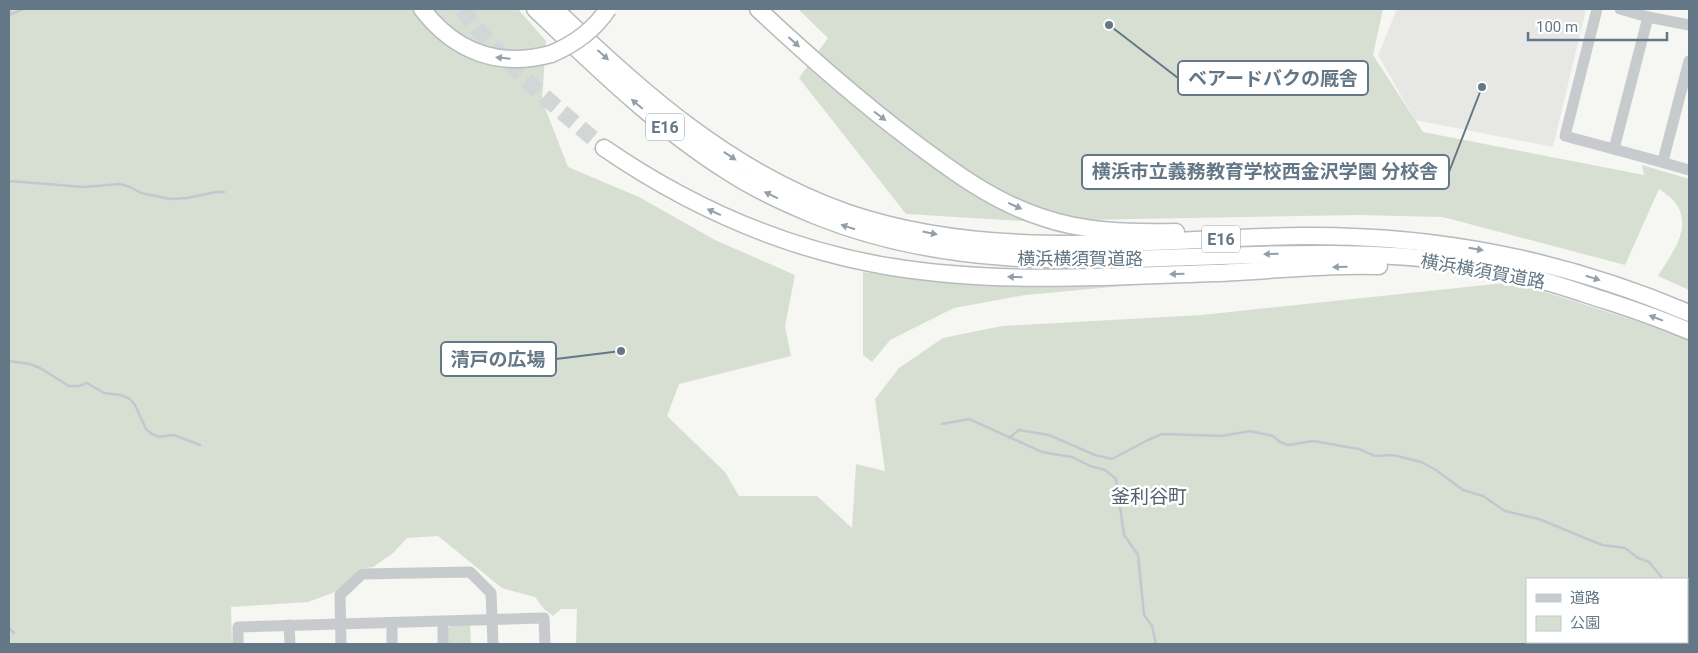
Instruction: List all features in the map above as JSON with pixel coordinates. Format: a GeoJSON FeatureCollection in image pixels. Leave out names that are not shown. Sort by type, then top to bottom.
{"type":"FeatureCollection","features":[{"type":"Feature","properties":{"kind":"highway"},"geometry":{"type":"LineString","coordinates":[[422,9],[441,30],[463,46],[485,56],[529,59],[552,54],[580,39],[597,24],[608,9]]}},
{"type":"Feature","properties":{"kind":"highway","name":"横浜横須賀道路"},"geometry":{"type":"LineString","coordinates":[[535,9],[618,88],[689,144],[731,174],[769,195],[816,208],[850,214],[921,247],[991,257],[1086,260],[1335,254],[1438,260],[1481,266],[1528,276],[1636,311],[1689,332]]}},
{"type":"Feature","properties":{"kind":"highway","name":"横浜横須賀道路"},"geometry":{"type":"LineString","coordinates":[[556,9],[629,78],[702,137],[736,160],[816,208]]}},
{"type":"Feature","properties":{"kind":"highway","name":"E16"},"geometry":{"type":"LineString","coordinates":[[758,9],[843,85],[887,121],[966,180],[987,193],[1042,218],[1079,226],[1121,231],[1358,230],[1451,244]]}},
{"type":"Feature","properties":{"kind":"highway","name":"E16"},"geometry":{"type":"LineString","coordinates":[[604,148],[640,172],[701,206],[739,223],[809,248],[876,264],[929,272],[990,276],[1086,277],[1366,266],[1528,276]]}},
{"type":"Feature","properties":{"kind":"highway","name":"横浜横須賀道路"},"geometry":{"type":"LineString","coordinates":[[882,230],[1038,244],[1144,243],[1305,236],[1376,237],[1451,244],[1558,267],[1628,289],[1689,313]]}},
{"type":"Feature","properties":{"kind":"street"},"geometry":{"type":"LineString","coordinates":[[1597,9],[1564,136],[1640,157],[1663,161],[1689,170]]}},
{"type":"Feature","properties":{"kind":"street"},"geometry":{"type":"LineString","coordinates":[[1620,9],[1689,25]]}},
{"type":"Feature","properties":{"kind":"street"},"geometry":{"type":"LineString","coordinates":[[1614,149],[1648,17]]}},
{"type":"Feature","properties":{"kind":"street"},"geometry":{"type":"LineString","coordinates":[[1663,161],[1689,61]]}},
{"type":"Feature","properties":{"kind":"street"},"geometry":{"type":"LineString","coordinates":[[341,644],[340,595],[362,574],[470,572],[491,593],[493,644]]}},
{"type":"Feature","properties":{"kind":"street"},"geometry":{"type":"LineString","coordinates":[[238,644],[238,627],[544,618],[545,644]]}},
{"type":"Feature","properties":{"kind":"street"},"geometry":{"type":"LineString","coordinates":[[443,622],[443,644]]}},
{"type":"Feature","properties":{"kind":"street"},"geometry":{"type":"LineString","coordinates":[[392,623],[392,644]]}},
{"type":"Feature","properties":{"kind":"street"},"geometry":{"type":"LineString","coordinates":[[289,625],[290,644]]}},
{"type":"Feature","properties":{"kind":"shaded area"},"geometry":{"type":"Polygon","coordinates":[[[1397,9],[1586,9],[1553,147],[1415,120],[1378,55],[1397,9]]]}},
{"type":"Feature","properties":{"kind":"green space"},"geometry":{"type":"Polygon","coordinates":[[[9,9],[518,9],[546,41],[542,100],[568,167],[639,197],[715,240],[795,275],[785,326],[791,356],[679,384],[667,416],[725,472],[739,496],[817,496],[852,528],[856,464],[885,471],[875,399],[899,368],[943,338],[1002,326],[1202,315],[1514,282],[1680,335],[1689,330],[1689,644],[576,644],[577,609],[561,609],[553,616],[544,609],[535,597],[502,588],[438,536],[407,538],[393,553],[373,567],[359,569],[338,591],[308,602],[231,607],[232,644],[9,644],[9,9]]]}},
{"type":"Feature","properties":{"kind":"green space"},"geometry":{"type":"Polygon","coordinates":[[[798,9],[1383,9],[1373,55],[1423,132],[1644,175],[1642,165],[1689,179],[1689,290],[1658,276],[1678,242],[1682,224],[1681,214],[1677,205],[1659,189],[1625,265],[1443,217],[1358,215],[1022,221],[906,214],[799,78],[828,38],[798,9]]]}},
{"type":"Feature","properties":{"kind":"green space"},"geometry":{"type":"Polygon","coordinates":[[[863,272],[957,284],[1155,283],[1025,295],[954,308],[890,340],[872,362],[863,355],[863,272]]]}},
{"type":"Feature","properties":{"kind":"green space"},"geometry":{"type":"Polygon","coordinates":[[[470,625],[471,644],[447,644],[446,630],[451,626],[470,625]]]}},
{"type":"Feature","properties":{"kind":"waterway"},"geometry":{"type":"LineString","coordinates":[[9,15],[23,9]]}},
{"type":"Feature","properties":{"kind":"waterway"},"geometry":{"type":"LineString","coordinates":[[9,181],[84,187],[120,184],[141,193],[170,199],[224,192]]}},
{"type":"Feature","properties":{"kind":"waterway"},"geometry":{"type":"LineString","coordinates":[[9,361],[30,364],[40,368],[69,386],[79,386],[87,383],[104,393],[121,395],[130,399],[135,405],[146,429],[152,434],[159,437],[174,435],[200,445]]}},
{"type":"Feature","properties":{"kind":"waterway"},"geometry":{"type":"LineString","coordinates":[[942,424],[969,419],[1042,452],[1072,457],[1090,466],[1105,470],[1116,479],[1124,535],[1138,555],[1144,615],[1152,626],[1156,644]]}},
{"type":"Feature","properties":{"kind":"waterway"},"geometry":{"type":"LineString","coordinates":[[1009,438],[1019,430],[1049,435],[1095,455],[1112,459],[1162,434],[1222,436],[1250,431],[1273,436],[1280,442],[1288,445],[1313,441],[1359,449],[1375,456],[1393,455],[1421,462],[1436,470],[1463,490],[1483,496],[1505,511],[1539,519],[1602,545],[1625,548],[1638,558],[1649,562],[1662,578]]}},
{"type":"Feature","properties":{"kind":"waterway"},"geometry":{"type":"LineString","coordinates":[[9,628],[14,633]]}},
{"type":"Feature","properties":{"kind":"tunnel"},"geometry":{"type":"LineString","coordinates":[[462,9],[511,65],[604,148]]}},
{"type":"Feature","properties":{"kind":"place","name":"ベアードバクの厩舎"},"geometry":{"type":"Point","coordinates":[1109,25]}},
{"type":"Feature","properties":{"kind":"place","name":"横浜市立義務教育学校西金沢学園 分校舎"},"geometry":{"type":"Point","coordinates":[1482,87]}},
{"type":"Feature","properties":{"kind":"place","name":"清戸の広場"},"geometry":{"type":"Point","coordinates":[621,351]}},
{"type":"Feature","properties":{"kind":"district","name":"釜利谷町"},"geometry":{"type":"Point","coordinates":[1149,496]}}]}
